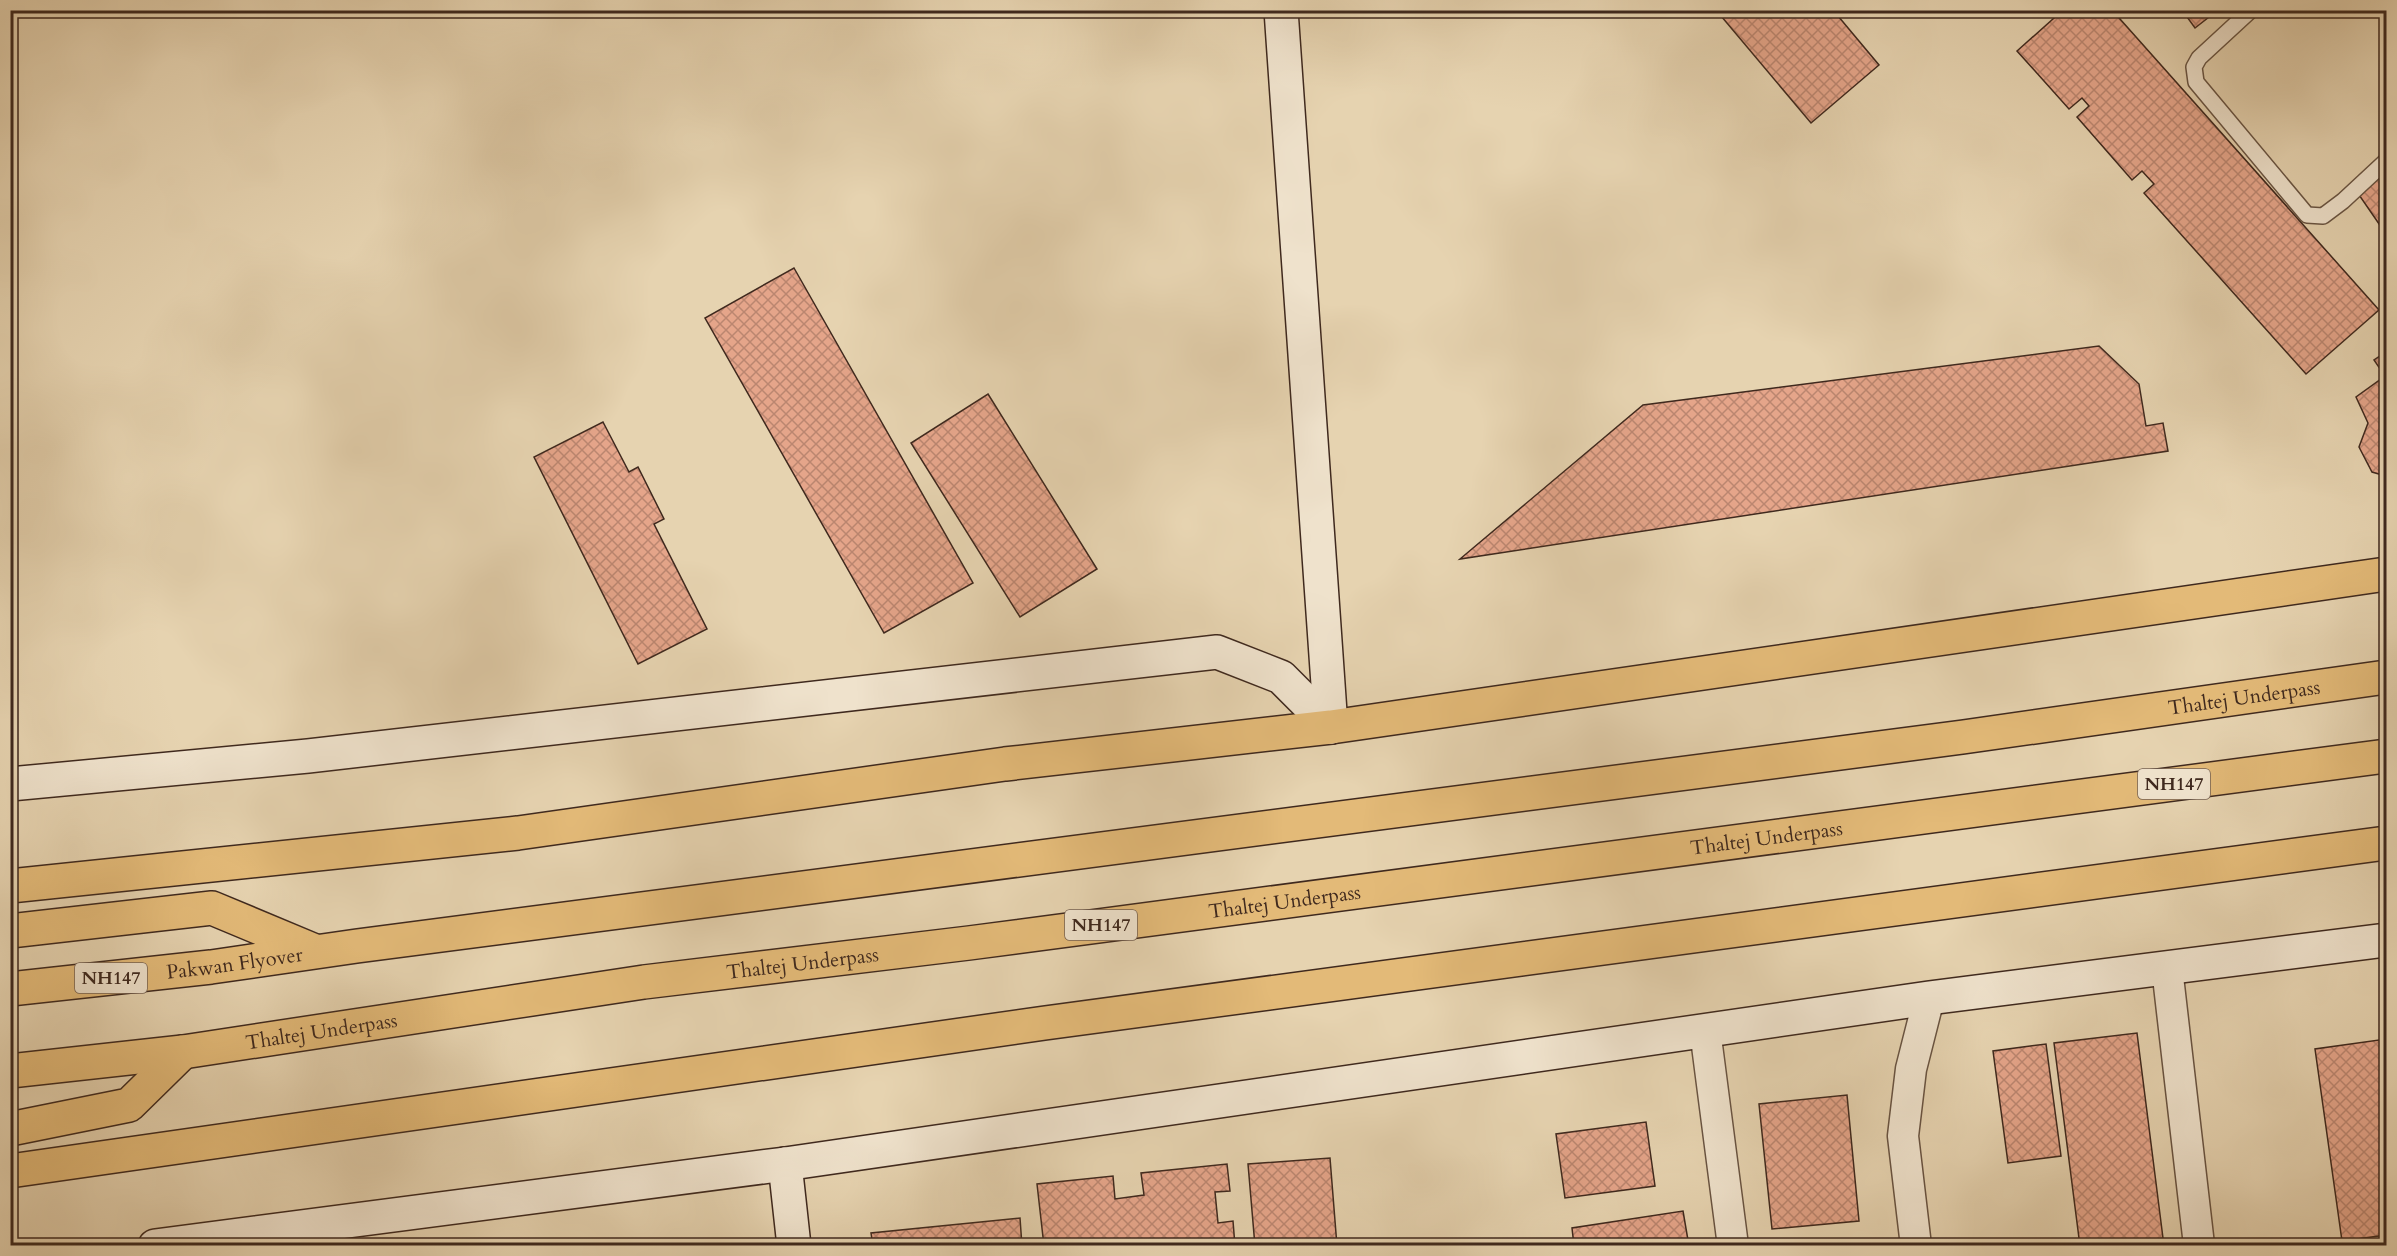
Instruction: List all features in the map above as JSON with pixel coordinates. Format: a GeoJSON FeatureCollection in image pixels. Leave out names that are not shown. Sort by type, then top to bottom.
{"type":"FeatureCollection","features":[{"type":"Feature","properties":{"kind":"main road"},"geometry":{"type":"LineString","coordinates":[[10,886],[518,833],[1005,764],[1331,728],[2386,574]]}},
{"type":"Feature","properties":{"kind":"main road","name":"Thaltej Underpass"},"geometry":{"type":"LineString","coordinates":[[315,951],[1963,737],[2386,677]]}},
{"type":"Feature","properties":{"kind":"main road","name":"Thaltej Underpass"},"geometry":{"type":"LineString","coordinates":[[183,1052],[644,982],[981,941],[2386,756]]}},
{"type":"Feature","properties":{"kind":"main road"},"geometry":{"type":"LineString","coordinates":[[10,1171],[1069,1020],[2386,843]]}},
{"type":"Feature","properties":{"kind":"main road"},"geometry":{"type":"LineString","coordinates":[[10,931],[212,908],[315,951]]}},
{"type":"Feature","properties":{"kind":"main road","name":"Pakwan Flyover"},"geometry":{"type":"LineString","coordinates":[[10,989],[211,967],[315,951]]}},
{"type":"Feature","properties":{"kind":"main road"},"geometry":{"type":"LineString","coordinates":[[10,1129],[129,1104],[183,1052]]}},
{"type":"Feature","properties":{"kind":"main road","name":"NH147"},"geometry":{"type":"LineString","coordinates":[[10,1071],[183,1052]]}},
{"type":"Feature","properties":{"kind":"street"},"geometry":{"type":"LineString","coordinates":[[1281,10],[1331,728]]}},
{"type":"Feature","properties":{"kind":"street"},"geometry":{"type":"LineString","coordinates":[[10,784],[308,756],[1217,652],[1281,677],[1331,728]]}},
{"type":"Feature","properties":{"kind":"street"},"geometry":{"type":"LineString","coordinates":[[155,1245],[785,1164],[1929,998],[2386,940]]}},
{"type":"Feature","properties":{"kind":"street"},"geometry":{"type":"LineString","coordinates":[[2167,968],[2199,1245]]}},
{"type":"Feature","properties":{"kind":"street"},"geometry":{"type":"LineString","coordinates":[[1916,1245],[1903,1136],[1911,1069],[1929,998]]}},
{"type":"Feature","properties":{"kind":"street"},"geometry":{"type":"LineString","coordinates":[[1705,1030],[1733,1245]]}},
{"type":"Feature","properties":{"kind":"street"},"geometry":{"type":"LineString","coordinates":[[785,1164],[794,1245]]}},
{"type":"Feature","properties":{"kind":"lane"},"geometry":{"type":"LineString","coordinates":[[2251,10],[2199,58],[2194,67],[2196,82],[2290,196],[2307,215],[2323,216],[2343,201],[2386,161]]}},
{"type":"Feature","properties":{"kind":"building"},"geometry":{"type":"Polygon","coordinates":[[[1716,10],[1833,10],[1879,65],[1811,123],[1716,10]]]}},
{"type":"Feature","properties":{"kind":"building"},"geometry":{"type":"Polygon","coordinates":[[[2063,10],[2112,10],[2379,310],[2306,374],[2144,193],[2154,184],[2142,171],[2132,180],[2077,117],[2089,106],[2082,98],[2069,109],[2017,51],[2063,10]]]}},
{"type":"Feature","properties":{"kind":"building"},"geometry":{"type":"Polygon","coordinates":[[[2182,10],[2218,10],[2195,28],[2182,10]]]}},
{"type":"Feature","properties":{"kind":"building"},"geometry":{"type":"Polygon","coordinates":[[[2386,172],[2386,234],[2357,192],[2386,172]]]}},
{"type":"Feature","properties":{"kind":"building"},"geometry":{"type":"Polygon","coordinates":[[[794,268],[973,583],[884,633],[705,318],[794,268]]]}},
{"type":"Feature","properties":{"kind":"building"},"geometry":{"type":"Polygon","coordinates":[[[2099,346],[2139,384],[2146,426],[2163,423],[2168,451],[1460,559],[1643,405],[2099,346]]]}},
{"type":"Feature","properties":{"kind":"building"},"geometry":{"type":"Polygon","coordinates":[[[2386,352],[2386,476],[2372,472],[2359,447],[2368,423],[2356,397],[2385,376],[2374,360],[2386,352]]]}},
{"type":"Feature","properties":{"kind":"building"},"geometry":{"type":"Polygon","coordinates":[[[988,394],[1097,569],[1020,617],[911,443],[988,394]]]}},
{"type":"Feature","properties":{"kind":"building"},"geometry":{"type":"Polygon","coordinates":[[[603,422],[629,472],[638,467],[664,519],[654,524],[707,629],[638,664],[534,457],[603,422]]]}},
{"type":"Feature","properties":{"kind":"building"},"geometry":{"type":"Polygon","coordinates":[[[2137,1033],[2164,1246],[2080,1246],[2054,1043],[2137,1033]]]}},
{"type":"Feature","properties":{"kind":"building"},"geometry":{"type":"Polygon","coordinates":[[[2386,1039],[2386,1235],[2342,1241],[2315,1049],[2386,1039]]]}},
{"type":"Feature","properties":{"kind":"building"},"geometry":{"type":"Polygon","coordinates":[[[2046,1044],[2061,1156],[2008,1163],[1993,1051],[2046,1044]]]}},
{"type":"Feature","properties":{"kind":"building"},"geometry":{"type":"Polygon","coordinates":[[[1847,1095],[1859,1221],[1772,1229],[1759,1104],[1847,1095]]]}},
{"type":"Feature","properties":{"kind":"building"},"geometry":{"type":"Polygon","coordinates":[[[1646,1122],[1655,1186],[1565,1198],[1556,1134],[1646,1122]]]}},
{"type":"Feature","properties":{"kind":"building"},"geometry":{"type":"Polygon","coordinates":[[[1330,1158],[1337,1246],[1255,1246],[1248,1164],[1330,1158]]]}},
{"type":"Feature","properties":{"kind":"building"},"geometry":{"type":"Polygon","coordinates":[[[1227,1164],[1230,1191],[1215,1192],[1218,1223],[1233,1221],[1235,1246],[1044,1246],[1037,1184],[1113,1176],[1115,1199],[1144,1195],[1141,1173],[1227,1164]]]}},
{"type":"Feature","properties":{"kind":"building"},"geometry":{"type":"Polygon","coordinates":[[[1683,1211],[1689,1246],[1574,1246],[1572,1228],[1683,1211]]]}},
{"type":"Feature","properties":{"kind":"building"},"geometry":{"type":"Polygon","coordinates":[[[1020,1218],[1022,1246],[873,1246],[871,1233],[1020,1218]]]}}]}
